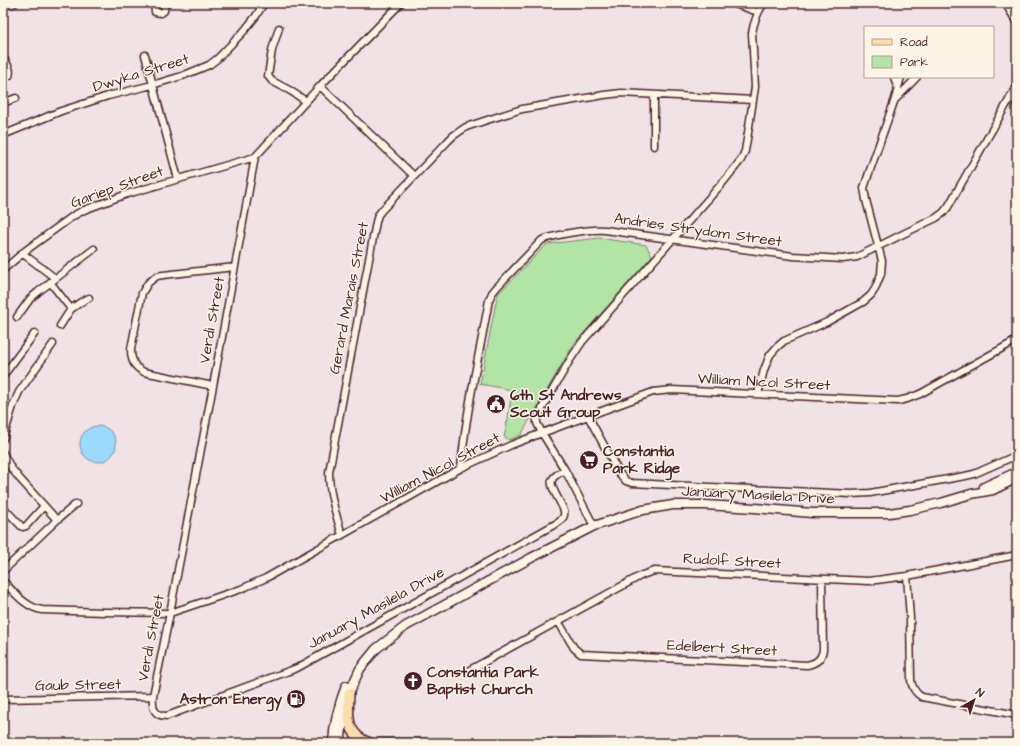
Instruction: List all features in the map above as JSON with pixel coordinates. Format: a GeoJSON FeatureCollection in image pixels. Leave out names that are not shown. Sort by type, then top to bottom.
{"type":"FeatureCollection","features":[{"type":"Feature","properties":{"kind":"main road","name":"January Masilela Drive"},"geometry":{"type":"LineString","coordinates":[[971,494],[1017,472]]}},
{"type":"Feature","properties":{"kind":"main road","name":"January Masilela Drive"},"geometry":{"type":"LineString","coordinates":[[333,743],[336,720],[342,697],[353,672],[361,660],[385,636],[403,628],[531,558],[594,526],[643,510],[673,506],[705,505],[812,513],[889,513],[933,505],[971,494],[993,490],[1017,478]]}},
{"type":"Feature","properties":{"kind":"main road","name":"January Masilela Drive"},"geometry":{"type":"LineString","coordinates":[[340,743],[344,709],[349,693],[360,669],[376,649],[403,628]]}},
{"type":"Feature","properties":{"kind":"main road"},"geometry":{"type":"LineString","coordinates":[[349,693],[349,724],[353,732],[359,738],[370,743]]}},
{"type":"Feature","properties":{"kind":"street"},"geometry":{"type":"LineString","coordinates":[[3,6],[14,3]]}},
{"type":"Feature","properties":{"kind":"street"},"geometry":{"type":"LineString","coordinates":[[154,3],[155,12],[161,13],[164,11],[165,3]]}},
{"type":"Feature","properties":{"kind":"street","name":"Dwyka Street"},"geometry":{"type":"LineString","coordinates":[[3,135],[61,111],[108,96],[189,74],[209,65],[244,31],[264,3]]}},
{"type":"Feature","properties":{"kind":"street"},"geometry":{"type":"LineString","coordinates":[[255,157],[320,86],[401,3]]}},
{"type":"Feature","properties":{"kind":"street"},"geometry":{"type":"LineString","coordinates":[[732,3],[758,12]]}},
{"type":"Feature","properties":{"kind":"street"},"geometry":{"type":"LineString","coordinates":[[594,526],[565,470],[542,433],[537,423],[537,418],[582,342],[726,180],[741,160],[745,151],[755,87],[752,32],[758,12],[764,3]]}},
{"type":"Feature","properties":{"kind":"street"},"geometry":{"type":"LineString","coordinates":[[1005,3],[1017,22]]}},
{"type":"Feature","properties":{"kind":"street"},"geometry":{"type":"LineString","coordinates":[[279,28],[272,50],[268,76],[272,81],[306,101]]}},
{"type":"Feature","properties":{"kind":"street"},"geometry":{"type":"LineString","coordinates":[[145,55],[178,179]]}},
{"type":"Feature","properties":{"kind":"street"},"geometry":{"type":"LineString","coordinates":[[3,57],[9,68],[10,74],[10,76],[3,79]]}},
{"type":"Feature","properties":{"kind":"street"},"geometry":{"type":"LineString","coordinates":[[894,78],[898,89]]}},
{"type":"Feature","properties":{"kind":"street"},"geometry":{"type":"LineString","coordinates":[[758,394],[764,370],[770,355],[777,347],[784,341],[827,322],[858,306],[871,295],[877,285],[882,271],[882,261],[864,188],[895,100],[901,78]]}},
{"type":"Feature","properties":{"kind":"street"},"geometry":{"type":"LineString","coordinates":[[895,100],[916,78]]}},
{"type":"Feature","properties":{"kind":"street"},"geometry":{"type":"LineString","coordinates":[[320,86],[414,176]]}},
{"type":"Feature","properties":{"kind":"street","name":"Andries Strydom Street"},"geometry":{"type":"LineString","coordinates":[[461,468],[470,400],[492,293],[542,240],[578,232],[600,230],[779,254],[843,259],[857,256],[943,214],[1017,86]]}},
{"type":"Feature","properties":{"kind":"street","name":"Gerard Marais Street"},"geometry":{"type":"LineString","coordinates":[[342,535],[331,496],[329,472],[376,222],[378,215],[382,210],[414,176],[453,136],[466,127],[522,109],[604,94],[621,93],[753,100]]}},
{"type":"Feature","properties":{"kind":"street"},"geometry":{"type":"LineString","coordinates":[[654,95],[654,146]]}},
{"type":"Feature","properties":{"kind":"street"},"geometry":{"type":"LineString","coordinates":[[1011,96],[1017,105]]}},
{"type":"Feature","properties":{"kind":"street"},"geometry":{"type":"LineString","coordinates":[[3,103],[16,98]]}},
{"type":"Feature","properties":{"kind":"street","name":"Gariep Street"},"geometry":{"type":"LineString","coordinates":[[3,270],[22,253],[73,216],[84,210],[127,194],[255,157]]}},
{"type":"Feature","properties":{"kind":"street","name":"Verdi Street"},"geometry":{"type":"LineString","coordinates":[[153,696],[213,386],[255,157]]}},
{"type":"Feature","properties":{"kind":"street"},"geometry":{"type":"LineString","coordinates":[[18,317],[30,299],[94,249]]}},
{"type":"Feature","properties":{"kind":"street"},"geometry":{"type":"LineString","coordinates":[[22,253],[53,280],[72,309]]}},
{"type":"Feature","properties":{"kind":"street"},"geometry":{"type":"LineString","coordinates":[[213,386],[144,372],[136,366],[132,360],[131,349],[142,293],[152,279],[163,275],[234,267]]}},
{"type":"Feature","properties":{"kind":"street"},"geometry":{"type":"LineString","coordinates":[[60,326],[72,309],[89,298]]}},
{"type":"Feature","properties":{"kind":"street"},"geometry":{"type":"LineString","coordinates":[[3,376],[36,333]]}},
{"type":"Feature","properties":{"kind":"street","name":"William Nicol Street"},"geometry":{"type":"LineString","coordinates":[[3,581],[24,602],[42,610],[170,613],[252,585],[461,468],[511,445],[653,392],[662,390],[898,401],[920,394],[1017,340]]}},
{"type":"Feature","properties":{"kind":"street"},"geometry":{"type":"LineString","coordinates":[[3,439],[19,392],[53,344]]}},
{"type":"Feature","properties":{"kind":"street"},"geometry":{"type":"LineString","coordinates":[[588,416],[619,473],[626,481],[632,483],[851,494],[870,493],[974,474],[1017,455]]}},
{"type":"Feature","properties":{"kind":"street"},"geometry":{"type":"LineString","coordinates":[[3,453],[11,468],[57,520]]}},
{"type":"Feature","properties":{"kind":"street","name":"January Masilela Drive"},"geometry":{"type":"LineString","coordinates":[[153,696],[153,704],[156,713],[162,716],[168,716],[292,670],[329,651],[560,522],[563,518],[564,511],[551,485],[552,480],[565,470]]}},
{"type":"Feature","properties":{"kind":"street"},"geometry":{"type":"LineString","coordinates":[[3,571],[76,504]]}},
{"type":"Feature","properties":{"kind":"street"},"geometry":{"type":"LineString","coordinates":[[3,507],[23,527],[26,526],[44,506]]}},
{"type":"Feature","properties":{"kind":"street","name":"Rudolf Street"},"geometry":{"type":"LineString","coordinates":[[468,672],[642,575],[654,571],[869,580],[908,576],[1017,555]]}},
{"type":"Feature","properties":{"kind":"street"},"geometry":{"type":"LineString","coordinates":[[908,576],[911,685],[915,692],[922,697],[1017,715]]}},
{"type":"Feature","properties":{"kind":"street","name":"Edelbert Street"},"geometry":{"type":"LineString","coordinates":[[558,621],[574,648],[581,654],[806,665],[813,664],[822,656],[823,650],[822,579]]}},
{"type":"Feature","properties":{"kind":"street","name":"Gaub Street"},"geometry":{"type":"LineString","coordinates":[[3,699],[153,696]]}},
{"type":"Feature","properties":{"kind":"green space"},"geometry":{"type":"Polygon","coordinates":[[[599,238],[646,245],[652,256],[573,345],[521,435],[509,440],[504,437],[512,390],[480,384],[498,294],[547,244],[599,238]]]}},
{"type":"Feature","properties":{"kind":"water"},"geometry":{"type":"Polygon","coordinates":[[[102,426],[111,431],[115,437],[115,451],[111,457],[102,462],[94,462],[85,457],[81,451],[80,440],[85,431],[91,427],[102,426]]]}},
{"type":"Feature","properties":{"kind":"waterway"},"geometry":{"type":"LineString","coordinates":[[379,738],[574,739],[679,743]]}},
{"type":"Feature","properties":{"kind":"place","name":"6th St Andrews Scout Group"},"geometry":{"type":"Point","coordinates":[496,404]}},
{"type":"Feature","properties":{"kind":"place","name":"Constantia Park Ridge"},"geometry":{"type":"Point","coordinates":[589,460]}},
{"type":"Feature","properties":{"kind":"place","name":"Constantia Park Baptist Church"},"geometry":{"type":"Point","coordinates":[413,681]}},
{"type":"Feature","properties":{"kind":"place","name":"Astron Energy"},"geometry":{"type":"Point","coordinates":[296,699]}}]}
